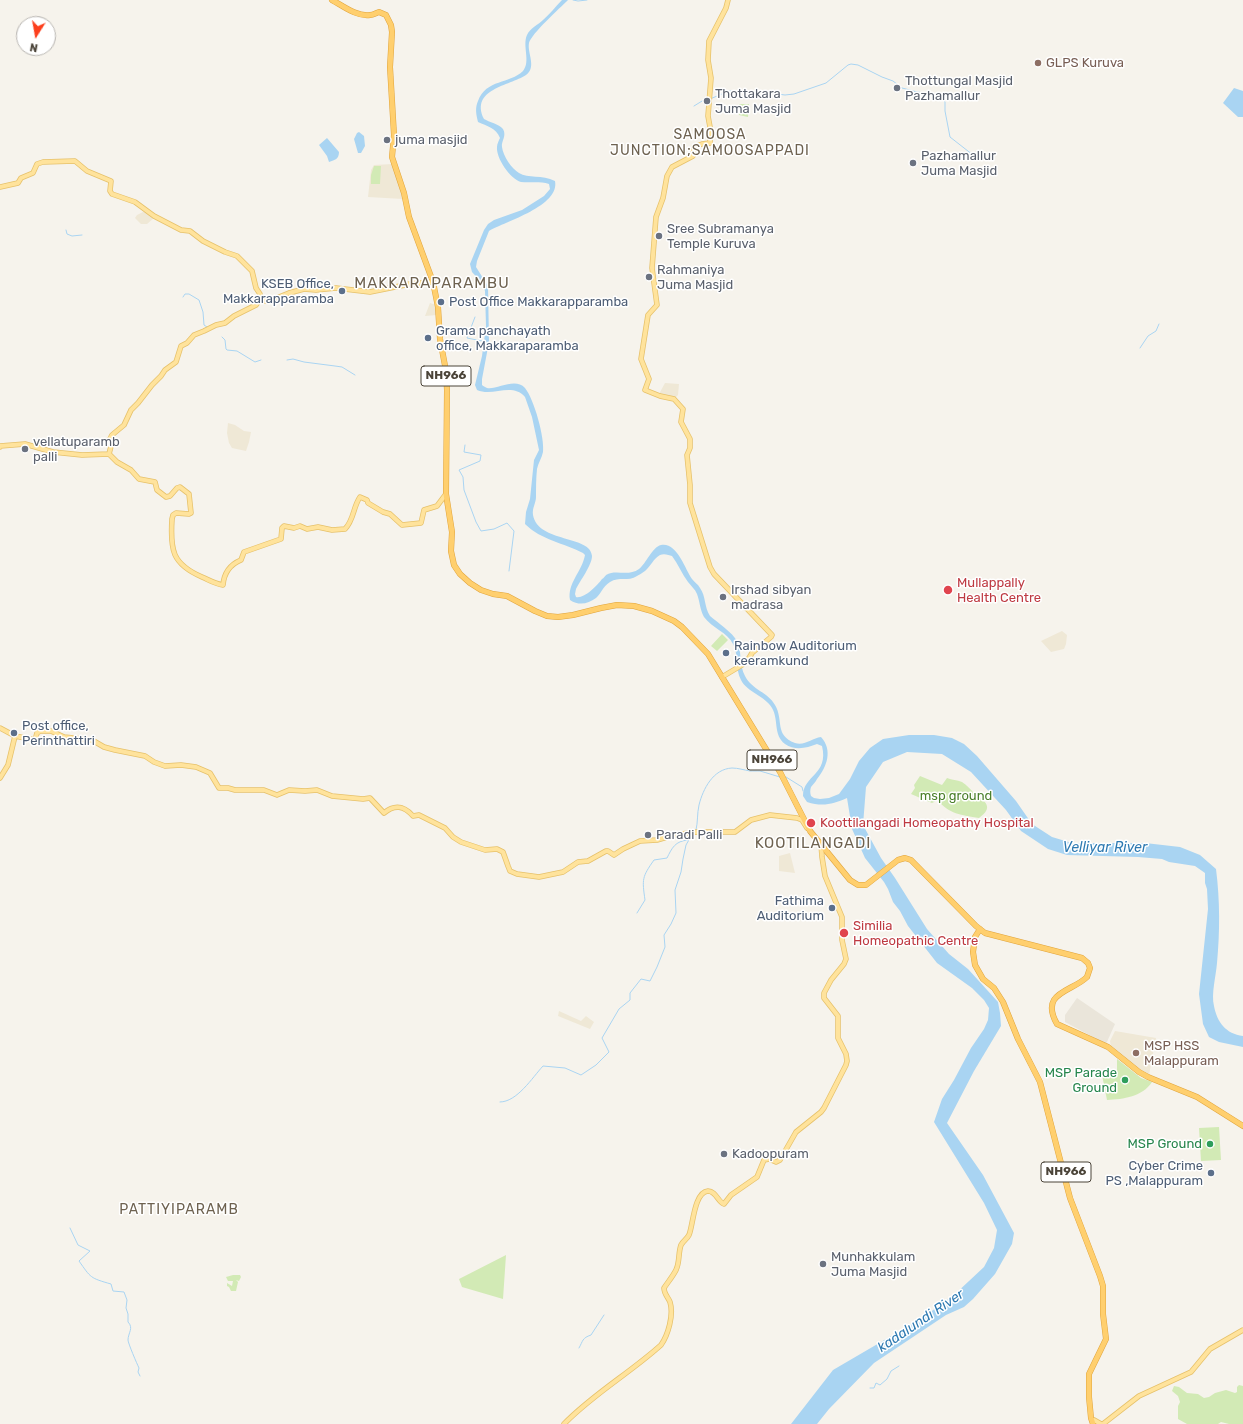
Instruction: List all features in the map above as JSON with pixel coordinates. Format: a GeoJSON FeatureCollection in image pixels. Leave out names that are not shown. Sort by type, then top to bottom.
{"type":"FeatureCollection","features":[{"type":"Feature","properties":{"kind":"highway","name":"NH966"},"geometry":{"type":"LineString","coordinates":[[332,0],[341,6],[360,14],[372,15],[379,12],[384,14],[391,25],[390,67],[394,135],[392,157],[410,217],[433,282],[438,307],[440,339],[446,371],[447,390],[446,494],[452,532],[452,558],[456,569],[470,583],[487,592],[507,596],[536,611],[552,617],[573,615],[617,605],[634,606],[658,613],[678,624],[695,639],[708,654],[780,772],[809,828],[845,875],[858,885],[866,885],[901,858],[906,858],[911,860],[979,928],[973,952],[973,958],[978,973],[983,980],[997,992],[1018,1039],[1040,1082],[1070,1198],[1103,1286],[1103,1314],[1106,1339],[1089,1374],[1089,1397],[1093,1423]]}},
{"type":"Feature","properties":{"kind":"highway"},"geometry":{"type":"LineString","coordinates":[[979,928],[988,934]]}},
{"type":"Feature","properties":{"kind":"highway"},"geometry":{"type":"LineString","coordinates":[[976,937],[983,934],[988,934],[1085,960],[1090,968],[1087,977],[1061,992],[1055,999],[1052,1010],[1053,1018],[1057,1024],[1108,1047],[1139,1072],[1198,1097],[1243,1126]]}},
{"type":"Feature","properties":{"kind":"main road"},"geometry":{"type":"LineString","coordinates":[[722,678],[742,665],[752,653],[772,635],[714,574],[710,567],[690,503],[687,456],[690,448],[690,439],[681,422],[683,409],[674,399],[660,396],[645,390],[649,379],[641,359],[648,315],[658,305],[652,268],[656,217],[663,198],[667,176],[672,168],[692,156],[694,147],[710,143],[708,116],[711,78],[708,60],[709,41],[726,8],[728,0]]}},
{"type":"Feature","properties":{"kind":"main road"},"geometry":{"type":"LineString","coordinates":[[0,187],[18,183],[21,178],[33,173],[35,167],[39,163],[47,161],[75,161],[87,171],[111,181],[110,191],[112,194],[135,202],[154,216],[181,230],[190,231],[204,241],[225,252],[238,256],[252,271],[256,288],[260,294],[259,301],[256,305],[234,316],[225,324],[216,325],[204,332],[194,334],[187,343],[181,346],[176,362],[165,370],[131,410],[124,425],[112,435],[109,441],[109,454]]}},
{"type":"Feature","properties":{"kind":"main road"},"geometry":{"type":"LineString","coordinates":[[259,301],[269,301],[304,289],[316,290],[336,288],[370,292],[402,285],[433,282]]}},
{"type":"Feature","properties":{"kind":"main road"},"geometry":{"type":"LineString","coordinates":[[0,446],[24,444],[53,452],[82,455],[109,454],[117,462],[131,470],[139,479],[155,482],[157,490],[166,497],[170,496],[177,488],[180,487],[187,491],[189,494],[191,513],[176,513],[173,515],[172,519],[171,540],[176,559],[190,572],[211,582],[223,585],[224,576],[233,564],[241,560],[244,552],[281,539],[282,528],[284,526],[294,528],[300,526],[307,529],[318,527],[332,530],[345,529],[351,522],[352,514],[360,497],[367,500],[368,504],[395,518],[402,524],[421,523],[424,510],[437,506],[446,494]]}},
{"type":"Feature","properties":{"kind":"main road"},"geometry":{"type":"LineString","coordinates":[[0,728],[15,736],[35,740],[37,733],[40,731],[51,731],[64,737],[92,740],[104,747],[148,757],[154,762],[165,766],[196,767],[210,773],[219,788],[235,790],[264,790],[277,795],[289,790],[317,790],[332,796],[365,799],[370,798],[384,813],[394,806],[400,807],[413,816],[419,815],[445,828],[453,837],[461,842],[485,850],[497,849],[503,852],[510,871],[529,876],[550,876],[563,872],[578,862],[588,861],[606,851],[614,855],[640,841],[657,840],[674,835],[696,832],[735,832],[751,820],[770,815],[797,818],[802,820],[807,828],[809,828]]}},
{"type":"Feature","properties":{"kind":"main road"},"geometry":{"type":"LineString","coordinates":[[0,778],[8,765],[15,736]]}},
{"type":"Feature","properties":{"kind":"main road"},"geometry":{"type":"LineString","coordinates":[[564,1424],[588,1402],[648,1357],[661,1345],[668,1335],[671,1307],[664,1288],[677,1270],[681,1245],[688,1236],[699,1197],[705,1192],[710,1191],[721,1203],[724,1204],[731,1195],[757,1177],[764,1160],[767,1159],[776,1162],[780,1160],[796,1132],[812,1120],[824,1108],[846,1065],[847,1057],[838,1038],[838,1016],[824,998],[824,994],[831,980],[844,964],[846,959],[842,937],[842,917],[825,876],[821,845]]}},
{"type":"Feature","properties":{"kind":"main road"},"geometry":{"type":"LineString","coordinates":[[1093,1423],[1102,1424],[1139,1396],[1191,1372],[1210,1349],[1243,1330]]}},
{"type":"Feature","properties":{"kind":"shaded area"},"geometry":{"type":"Polygon","coordinates":[[[393,164],[403,199],[368,197],[371,170],[374,165],[393,164]]]}},
{"type":"Feature","properties":{"kind":"shaded area"},"geometry":{"type":"Polygon","coordinates":[[[143,212],[148,212],[154,218],[147,224],[141,224],[135,218],[143,212]]]}},
{"type":"Feature","properties":{"kind":"shaded area"},"geometry":{"type":"Polygon","coordinates":[[[430,303],[436,305],[437,315],[425,316],[430,303]]]}},
{"type":"Feature","properties":{"kind":"shaded area"},"geometry":{"type":"Polygon","coordinates":[[[665,383],[679,384],[678,395],[675,398],[659,394],[665,383]]]}},
{"type":"Feature","properties":{"kind":"shaded area"},"geometry":{"type":"Polygon","coordinates":[[[228,423],[235,425],[244,431],[251,432],[246,451],[232,448],[229,443],[227,433],[228,423]]]}},
{"type":"Feature","properties":{"kind":"shaded area"},"geometry":{"type":"Polygon","coordinates":[[[1062,631],[1067,635],[1064,649],[1051,652],[1041,641],[1062,631]]]}},
{"type":"Feature","properties":{"kind":"shaded area"},"geometry":{"type":"Polygon","coordinates":[[[790,853],[795,873],[779,871],[779,856],[790,853]]]}},
{"type":"Feature","properties":{"kind":"shaded area"},"geometry":{"type":"Polygon","coordinates":[[[1077,998],[1115,1024],[1106,1044],[1065,1022],[1065,1015],[1077,998]]]}},
{"type":"Feature","properties":{"kind":"shaded area"},"geometry":{"type":"Polygon","coordinates":[[[559,1011],[581,1021],[586,1016],[594,1022],[590,1029],[558,1016],[559,1011]]]}},
{"type":"Feature","properties":{"kind":"shaded area","name":"MSP HSS Malappuram"},"geometry":{"type":"Polygon","coordinates":[[[1115,1031],[1156,1038],[1149,1075],[1139,1070],[1111,1047],[1110,1041],[1115,1031]]]}},
{"type":"Feature","properties":{"kind":"green space"},"geometry":{"type":"Polygon","coordinates":[[[739,104],[749,104],[748,117],[739,115],[739,104]]]}},
{"type":"Feature","properties":{"kind":"green space"},"geometry":{"type":"Polygon","coordinates":[[[374,166],[381,166],[380,184],[371,184],[371,175],[374,166]]]}},
{"type":"Feature","properties":{"kind":"green space"},"geometry":{"type":"Polygon","coordinates":[[[722,634],[728,640],[717,651],[711,646],[722,634]]]}},
{"type":"Feature","properties":{"kind":"green space","name":"msp ground"},"geometry":{"type":"Polygon","coordinates":[[[920,776],[942,785],[947,778],[962,782],[985,802],[987,805],[986,811],[979,818],[961,815],[946,808],[938,800],[932,803],[911,794],[915,788],[914,785],[920,776]]]}},
{"type":"Feature","properties":{"kind":"green space","name":"MSP Parade Ground"},"geometry":{"type":"Polygon","coordinates":[[[1117,1059],[1141,1078],[1152,1082],[1138,1094],[1126,1098],[1107,1100],[1102,1075],[1117,1074],[1117,1059]]]}},
{"type":"Feature","properties":{"kind":"green space","name":"MSP Ground"},"geometry":{"type":"Polygon","coordinates":[[[1219,1127],[1221,1160],[1201,1161],[1199,1128],[1219,1127]]]}},
{"type":"Feature","properties":{"kind":"green space"},"geometry":{"type":"Polygon","coordinates":[[[506,1255],[503,1299],[462,1287],[459,1279],[506,1255]]]}},
{"type":"Feature","properties":{"kind":"green space"},"geometry":{"type":"Polygon","coordinates":[[[240,1275],[241,1277],[239,1281],[236,1280],[238,1282],[236,1291],[231,1291],[227,1286],[227,1283],[232,1286],[233,1281],[228,1281],[226,1277],[240,1275]]]}},
{"type":"Feature","properties":{"kind":"green space"},"geometry":{"type":"Polygon","coordinates":[[[1239,1385],[1243,1386],[1243,1424],[1229,1424],[1221,1422],[1218,1424],[1187,1424],[1178,1419],[1178,1406],[1180,1402],[1178,1396],[1172,1391],[1174,1386],[1179,1387],[1187,1393],[1198,1394],[1204,1398],[1226,1390],[1235,1393],[1237,1392],[1237,1387],[1239,1385]]]}},
{"type":"Feature","properties":{"kind":"water"},"geometry":{"type":"Polygon","coordinates":[[[562,0],[568,0],[540,28],[529,43],[531,68],[529,72],[519,79],[493,90],[482,101],[481,109],[484,119],[497,124],[503,129],[503,151],[508,162],[514,169],[523,175],[555,181],[554,190],[549,198],[530,212],[489,231],[476,267],[488,286],[489,342],[482,385],[487,388],[491,388],[511,384],[521,385],[525,388],[532,401],[541,428],[543,446],[543,452],[537,469],[536,499],[533,515],[537,524],[544,530],[583,545],[589,549],[592,556],[588,568],[576,589],[576,597],[583,596],[610,573],[626,573],[639,569],[658,546],[667,545],[672,548],[680,557],[692,579],[702,591],[710,616],[729,631],[737,641],[740,649],[743,672],[748,681],[768,697],[775,705],[778,711],[780,727],[784,736],[788,740],[799,744],[821,737],[825,742],[828,753],[826,764],[811,787],[811,796],[814,798],[829,798],[839,794],[850,779],[859,761],[870,748],[883,739],[909,735],[934,735],[952,738],[964,744],[977,756],[1016,801],[1032,824],[1052,837],[1072,843],[1145,843],[1180,847],[1200,855],[1216,869],[1219,904],[1219,928],[1213,1001],[1217,1017],[1223,1026],[1232,1033],[1243,1036],[1243,1047],[1219,1042],[1209,1037],[1203,1024],[1199,994],[1208,909],[1205,873],[1195,866],[1169,862],[1162,859],[1067,855],[1048,849],[1021,831],[1006,810],[971,772],[942,754],[907,752],[883,762],[866,787],[863,825],[881,858],[927,929],[949,954],[968,969],[998,1002],[1001,1026],[974,1071],[947,1123],[983,1175],[1014,1233],[1012,1244],[995,1274],[973,1299],[964,1307],[946,1315],[874,1363],[829,1409],[817,1424],[791,1424],[833,1370],[922,1318],[954,1295],[984,1267],[994,1248],[997,1230],[984,1203],[934,1122],[942,1099],[971,1048],[984,1029],[988,1020],[989,1008],[984,1000],[972,988],[937,963],[908,926],[893,902],[884,882],[865,858],[852,829],[847,798],[828,804],[807,802],[803,796],[804,789],[822,763],[822,746],[817,744],[805,748],[793,748],[781,740],[777,732],[772,708],[765,700],[747,688],[741,680],[733,644],[727,636],[704,617],[696,592],[672,556],[665,554],[660,555],[645,571],[639,575],[630,579],[613,580],[605,586],[593,600],[580,604],[570,600],[570,594],[571,588],[585,555],[538,534],[525,524],[526,512],[530,499],[534,460],[539,450],[532,417],[525,397],[520,393],[508,390],[483,392],[477,390],[475,385],[482,356],[486,326],[485,291],[482,283],[472,272],[470,264],[488,224],[494,220],[522,210],[544,196],[550,189],[549,184],[521,182],[508,173],[504,168],[497,152],[497,145],[500,138],[494,130],[478,122],[476,109],[478,101],[487,89],[492,85],[518,75],[523,71],[526,63],[525,44],[528,33],[532,28],[546,18],[562,0]]]}},
{"type":"Feature","properties":{"kind":"water"},"geometry":{"type":"Polygon","coordinates":[[[1234,88],[1243,91],[1243,117],[1238,117],[1223,103],[1234,88]]]}},
{"type":"Feature","properties":{"kind":"water"},"geometry":{"type":"Polygon","coordinates":[[[359,132],[364,136],[365,146],[361,153],[358,153],[354,139],[359,132]]]}},
{"type":"Feature","properties":{"kind":"water"},"geometry":{"type":"Polygon","coordinates":[[[327,138],[339,152],[335,160],[329,162],[327,156],[319,145],[327,138]]]}},
{"type":"Feature","properties":{"kind":"waterway"},"geometry":{"type":"LineString","coordinates":[[573,0],[587,0]]}},
{"type":"Feature","properties":{"kind":"waterway"},"geometry":{"type":"LineString","coordinates":[[710,99],[729,91],[763,92],[785,95],[794,94],[826,83],[848,65],[858,65],[893,81],[902,88],[939,95],[945,102],[945,111],[950,137],[973,155]]}},
{"type":"Feature","properties":{"kind":"waterway"},"geometry":{"type":"LineString","coordinates":[[694,106],[707,98]]}},
{"type":"Feature","properties":{"kind":"waterway"},"geometry":{"type":"LineString","coordinates":[[66,230],[67,234],[72,236],[82,235]]}},
{"type":"Feature","properties":{"kind":"waterway"},"geometry":{"type":"LineString","coordinates":[[183,297],[185,294],[189,294],[199,300],[203,312],[204,325],[207,327]]}},
{"type":"Feature","properties":{"kind":"waterway"},"geometry":{"type":"LineString","coordinates":[[475,317],[467,338],[482,341]]}},
{"type":"Feature","properties":{"kind":"waterway"},"geometry":{"type":"LineString","coordinates":[[1140,348],[1148,336],[1156,331],[1159,324]]}},
{"type":"Feature","properties":{"kind":"waterway"},"geometry":{"type":"LineString","coordinates":[[222,337],[225,340],[227,350],[237,351],[255,362],[261,360]]}},
{"type":"Feature","properties":{"kind":"waterway"},"geometry":{"type":"LineString","coordinates":[[287,360],[293,359],[342,367],[355,375]]}},
{"type":"Feature","properties":{"kind":"waterway"},"geometry":{"type":"LineString","coordinates":[[465,445],[464,452],[481,455],[480,461],[459,470],[463,477],[464,490],[481,531],[494,529],[507,523],[514,531],[509,571]]}},
{"type":"Feature","properties":{"kind":"waterway"},"geometry":{"type":"LineString","coordinates":[[696,830],[699,805],[703,793],[710,781],[719,772],[725,769],[734,768],[760,771],[780,777]]}},
{"type":"Feature","properties":{"kind":"waterway"},"geometry":{"type":"LineString","coordinates":[[786,777],[802,787],[803,791]]}},
{"type":"Feature","properties":{"kind":"waterway"},"geometry":{"type":"LineString","coordinates":[[500,1102],[506,1101],[518,1094],[543,1066],[565,1068],[581,1075],[596,1065],[609,1052],[602,1038],[619,1009],[630,1000],[630,993],[641,979],[650,981],[665,947],[664,935],[676,913],[675,890],[681,872],[686,845],[690,838],[695,834]]}},
{"type":"Feature","properties":{"kind":"waterway"},"geometry":{"type":"LineString","coordinates":[[637,913],[645,900],[643,883],[647,870],[654,860],[667,858],[672,848],[677,843],[688,840]]}},
{"type":"Feature","properties":{"kind":"waterway"},"geometry":{"type":"LineString","coordinates":[[70,1228],[78,1245],[90,1251],[79,1261],[86,1271],[95,1279],[111,1284],[113,1291],[124,1292],[127,1300],[126,1308],[128,1322],[131,1326],[128,1340],[139,1368],[138,1372],[140,1376]]}},
{"type":"Feature","properties":{"kind":"waterway"},"geometry":{"type":"LineString","coordinates":[[579,1348],[584,1339],[591,1335],[604,1315]]}},
{"type":"Feature","properties":{"kind":"waterway"},"geometry":{"type":"LineString","coordinates":[[870,1388],[874,1388],[876,1383],[880,1385],[887,1379],[891,1371],[899,1366]]}},
{"type":"Feature","properties":{"kind":"place","name":"GLPS Kuruva"},"geometry":{"type":"Point","coordinates":[1038,63]}},
{"type":"Feature","properties":{"kind":"place","name":"Thottungal Masjid Pazhamallur"},"geometry":{"type":"Point","coordinates":[897,88]}},
{"type":"Feature","properties":{"kind":"place","name":"Thottakara Juma Masjid"},"geometry":{"type":"Point","coordinates":[707,101]}},
{"type":"Feature","properties":{"kind":"place","name":"juma masjid"},"geometry":{"type":"Point","coordinates":[387,140]}},
{"type":"Feature","properties":{"kind":"place","name":"Pazhamallur Juma Masjid"},"geometry":{"type":"Point","coordinates":[913,163]}},
{"type":"Feature","properties":{"kind":"place","name":"Sree Subramanya Temple Kuruva"},"geometry":{"type":"Point","coordinates":[659,236]}},
{"type":"Feature","properties":{"kind":"place","name":"Rahmaniya Juma Masjid"},"geometry":{"type":"Point","coordinates":[649,277]}},
{"type":"Feature","properties":{"kind":"place","name":"KSEB Office, Makkarapparamba"},"geometry":{"type":"Point","coordinates":[342,291]}},
{"type":"Feature","properties":{"kind":"place","name":"Post Office Makkarapparamba"},"geometry":{"type":"Point","coordinates":[441,302]}},
{"type":"Feature","properties":{"kind":"place","name":"Grama panchayath office, Makkaraparamba"},"geometry":{"type":"Point","coordinates":[428,338]}},
{"type":"Feature","properties":{"kind":"place","name":"vellatuparamb palli"},"geometry":{"type":"Point","coordinates":[25,449]}},
{"type":"Feature","properties":{"kind":"place","name":"Mullappally Health Centre"},"geometry":{"type":"Point","coordinates":[948,590]}},
{"type":"Feature","properties":{"kind":"place","name":"Irshad sibyan madrasa"},"geometry":{"type":"Point","coordinates":[723,597]}},
{"type":"Feature","properties":{"kind":"place","name":"Rainbow Auditorium keeramkund"},"geometry":{"type":"Point","coordinates":[726,653]}},
{"type":"Feature","properties":{"kind":"place","name":"Post office, Perinthattiri"},"geometry":{"type":"Point","coordinates":[14,733]}},
{"type":"Feature","properties":{"kind":"place","name":"Koottilangadi Homeopathy Hospital"},"geometry":{"type":"Point","coordinates":[811,823]}},
{"type":"Feature","properties":{"kind":"place","name":"Paradi Palli"},"geometry":{"type":"Point","coordinates":[648,835]}},
{"type":"Feature","properties":{"kind":"place","name":"Fathima Auditorium"},"geometry":{"type":"Point","coordinates":[832,908]}},
{"type":"Feature","properties":{"kind":"place","name":"Similia Homeopathic Centre"},"geometry":{"type":"Point","coordinates":[844,933]}},
{"type":"Feature","properties":{"kind":"place","name":"MSP HSS Malappuram"},"geometry":{"type":"Point","coordinates":[1136,1053]}},
{"type":"Feature","properties":{"kind":"place","name":"MSP Parade Ground"},"geometry":{"type":"Point","coordinates":[1125,1080]}},
{"type":"Feature","properties":{"kind":"place","name":"MSP Ground"},"geometry":{"type":"Point","coordinates":[1210,1144]}},
{"type":"Feature","properties":{"kind":"place","name":"Kadoopuram"},"geometry":{"type":"Point","coordinates":[724,1154]}},
{"type":"Feature","properties":{"kind":"place","name":"Cyber Crime PS ,Malappuram"},"geometry":{"type":"Point","coordinates":[1211,1173]}},
{"type":"Feature","properties":{"kind":"place","name":"Munhakkulam Juma Masjid"},"geometry":{"type":"Point","coordinates":[823,1264]}},
{"type":"Feature","properties":{"kind":"district","name":"SAMOOSA JUNCTION;SAMOOSAPPADI"},"geometry":{"type":"Point","coordinates":[710,144]}},
{"type":"Feature","properties":{"kind":"district","name":"MAKKARAPARAMBU"},"geometry":{"type":"Point","coordinates":[432,284]}},
{"type":"Feature","properties":{"kind":"district","name":"KOOTILANGADI"},"geometry":{"type":"Point","coordinates":[813,844]}},
{"type":"Feature","properties":{"kind":"district","name":"PATTIYIPARAMB"},"geometry":{"type":"Point","coordinates":[179,1210]}},
{"type":"Feature","properties":{"kind":"water label","name":"Velliyar River"},"geometry":{"type":"Point","coordinates":[1105,848]}},
{"type":"Feature","properties":{"kind":"water label","name":"kadalundi River"},"geometry":{"type":"Point","coordinates":[921,1321]}}]}
